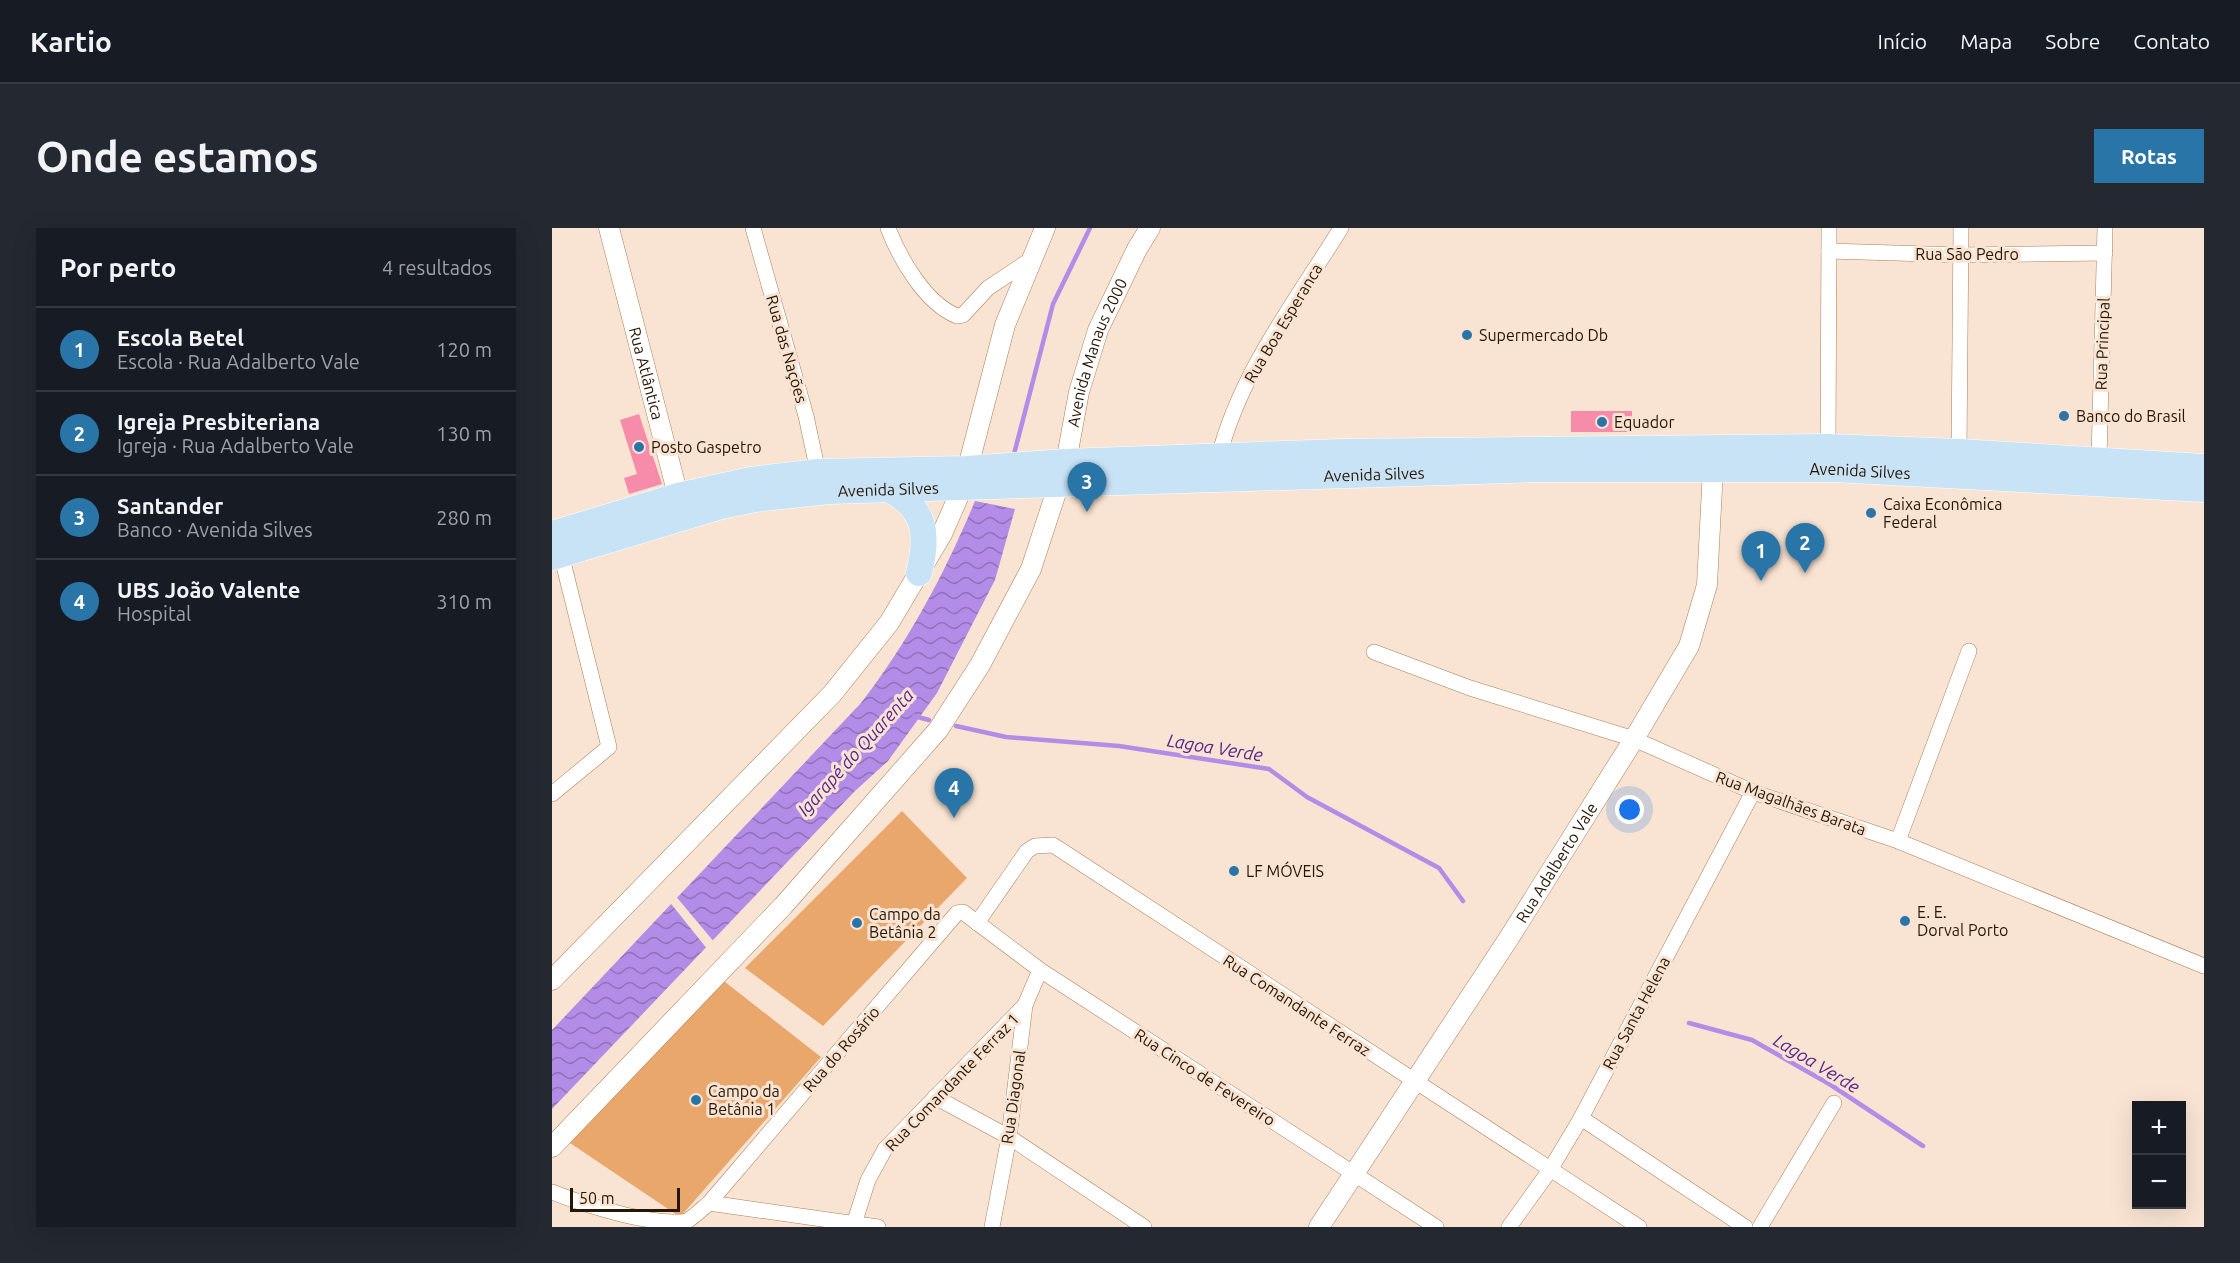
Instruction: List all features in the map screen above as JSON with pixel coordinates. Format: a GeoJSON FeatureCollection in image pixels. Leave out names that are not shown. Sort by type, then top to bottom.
{"type":"FeatureCollection","features":[{"type":"Feature","properties":{"kind":"main road","name":"Avenida Silves"},"geometry":{"type":"LineString","coordinates":[[555,539],[681,506],[751,480],[818,472],[971,477],[1029,475],[1219,456],[1828,447],[2099,459],[2204,467]]}},
{"type":"Feature","properties":{"kind":"main road","name":"Avenida Silves"},"geometry":{"type":"LineString","coordinates":[[1063,472],[1834,469],[1961,474],[2204,489]]}},
{"type":"Feature","properties":{"kind":"main road","name":"Avenida Silves"},"geometry":{"type":"LineString","coordinates":[[681,506],[830,491],[890,490],[971,477]]}},
{"type":"Feature","properties":{"kind":"main road"},"geometry":{"type":"LineString","coordinates":[[890,490],[905,498],[916,510],[923,525],[924,553],[919,573]]}},
{"type":"Feature","properties":{"kind":"street","name":"Rua Atlântica"},"geometry":{"type":"LineString","coordinates":[[609,228],[681,506]]}},
{"type":"Feature","properties":{"kind":"street","name":"Rua das Nações"},"geometry":{"type":"LineString","coordinates":[[753,228],[806,416],[818,472]]}},
{"type":"Feature","properties":{"kind":"street"},"geometry":{"type":"LineString","coordinates":[[888,228],[896,249],[915,276],[935,300],[957,316],[963,315],[988,288],[1030,260]]}},
{"type":"Feature","properties":{"kind":"street"},"geometry":{"type":"LineString","coordinates":[[552,980],[832,694],[889,623],[942,534],[971,477],[1005,325],[1045,228]]}},
{"type":"Feature","properties":{"kind":"street","name":"Avenida Manaus 2000"},"geometry":{"type":"LineString","coordinates":[[552,1147],[783,906],[938,730],[980,665],[1031,569],[1063,472],[1079,392],[1098,330],[1150,228]]}},
{"type":"Feature","properties":{"kind":"street","name":"Rua Boa Esperanca"},"geometry":{"type":"LineString","coordinates":[[1219,456],[1238,400],[1262,352],[1341,228]]}},
{"type":"Feature","properties":{"kind":"street"},"geometry":{"type":"LineString","coordinates":[[1828,447],[1829,228]]}},
{"type":"Feature","properties":{"kind":"street"},"geometry":{"type":"LineString","coordinates":[[1959,452],[1961,228]]}},
{"type":"Feature","properties":{"kind":"street","name":"Rua Principal"},"geometry":{"type":"LineString","coordinates":[[2099,459],[2105,228]]}},
{"type":"Feature","properties":{"kind":"street","name":"Rua São Pedro"},"geometry":{"type":"LineString","coordinates":[[1829,250],[1961,255],[2105,253]]}},
{"type":"Feature","properties":{"kind":"street","name":"Rua Adalberto Vale"},"geometry":{"type":"LineString","coordinates":[[1319,1227],[1415,1082],[1634,739],[1689,646],[1707,585],[1713,469]]}},
{"type":"Feature","properties":{"kind":"street"},"geometry":{"type":"LineString","coordinates":[[552,794],[609,747],[555,539]]}},
{"type":"Feature","properties":{"kind":"street"},"geometry":{"type":"LineString","coordinates":[[1898,841],[1969,651]]}},
{"type":"Feature","properties":{"kind":"street","name":"Rua Magalhães Barata"},"geometry":{"type":"LineString","coordinates":[[1374,652],[1470,688],[1634,739],[1753,792],[1898,841],[2203,964]]}},
{"type":"Feature","properties":{"kind":"street","name":"Rua Santa Helena"},"geometry":{"type":"LineString","coordinates":[[1509,1227],[1550,1170],[1581,1118],[1753,792]]}},
{"type":"Feature","properties":{"kind":"street","name":"Rua Comandante Ferraz"},"geometry":{"type":"LineString","coordinates":[[977,923],[1027,851],[1035,846],[1053,845],[1639,1227]]}},
{"type":"Feature","properties":{"kind":"street","name":"Rua do Rosário"},"geometry":{"type":"LineString","coordinates":[[552,1192],[640,1224],[669,1227],[686,1222],[709,1203],[957,913],[963,912],[977,923]]}},
{"type":"Feature","properties":{"kind":"street","name":"Rua Cinco de Fevereiro"},"geometry":{"type":"LineString","coordinates":[[977,923],[1040,970],[1436,1227]]}},
{"type":"Feature","properties":{"kind":"street","name":"Rua Diagonal"},"geometry":{"type":"LineString","coordinates":[[993,1227],[1009,1137],[1025,1005],[1040,970]]}},
{"type":"Feature","properties":{"kind":"street","name":"Rua Comandante Ferraz 1"},"geometry":{"type":"LineString","coordinates":[[853,1225],[868,1180],[885,1149],[1025,1005]]}},
{"type":"Feature","properties":{"kind":"street"},"geometry":{"type":"LineString","coordinates":[[935,1097],[1009,1137],[1144,1227]]}},
{"type":"Feature","properties":{"kind":"street"},"geometry":{"type":"LineString","coordinates":[[1760,1227],[1834,1103]]}},
{"type":"Feature","properties":{"kind":"street"},"geometry":{"type":"LineString","coordinates":[[1581,1118],[1745,1227]]}},
{"type":"Feature","properties":{"kind":"street"},"geometry":{"type":"LineString","coordinates":[[709,1203],[878,1227]]}},
{"type":"Feature","properties":{"kind":"shaded area","name":"Campo da Betânia 2"},"geometry":{"type":"Polygon","coordinates":[[[902,811],[967,878],[823,1026],[745,968],[902,811]]]}},
{"type":"Feature","properties":{"kind":"shaded area","name":"Campo da Betânia 1"},"geometry":{"type":"Polygon","coordinates":[[[720,978],[821,1057],[680,1217],[570,1143],[720,978]]]}},
{"type":"Feature","properties":{"kind":"water"},"geometry":{"type":"Polygon","coordinates":[[[975,501],[1015,509],[995,580],[937,693],[888,761],[855,791],[552,1109],[552,1030],[861,703],[895,655],[925,606],[975,501]]]}},
{"type":"Feature","properties":{"kind":"pier"},"geometry":{"type":"Polygon","coordinates":[[[674,894],[715,943],[708,950],[668,900],[674,894]]]}},
{"type":"Feature","properties":{"kind":"building","name":"Equador"},"geometry":{"type":"Polygon","coordinates":[[[1571,411],[1632,411],[1632,432],[1571,432],[1571,411]]]}},
{"type":"Feature","properties":{"kind":"building","name":"Posto Gaspetro"},"geometry":{"type":"Polygon","coordinates":[[[639,414],[662,484],[629,494],[624,478],[637,474],[620,420],[639,414]]]}},
{"type":"Feature","properties":{"kind":"waterway","name":"Igarapé do Quarenta"},"geometry":{"type":"LineString","coordinates":[[1013,458],[1053,304],[1090,228]]}},
{"type":"Feature","properties":{"kind":"waterway","name":"Lagoa Verde"},"geometry":{"type":"LineString","coordinates":[[914,716],[929,720]]}},
{"type":"Feature","properties":{"kind":"waterway","name":"Lagoa Verde"},"geometry":{"type":"LineString","coordinates":[[956,726],[1006,737],[1119,746],[1269,769],[1307,797],[1439,868],[1463,901]]}},
{"type":"Feature","properties":{"kind":"waterway","name":"Lagoa Verde"},"geometry":{"type":"LineString","coordinates":[[1689,1023],[1752,1040],[1831,1085],[1923,1146]]}},
{"type":"Feature","properties":{"kind":"place","name":"Supermercado Db"},"geometry":{"type":"Point","coordinates":[1467,335]}},
{"type":"Feature","properties":{"kind":"place","name":"Banco do Brasil"},"geometry":{"type":"Point","coordinates":[2064,416]}},
{"type":"Feature","properties":{"kind":"place","name":"Equador"},"geometry":{"type":"Point","coordinates":[1602,422]}},
{"type":"Feature","properties":{"kind":"place","name":"Posto Gaspetro"},"geometry":{"type":"Point","coordinates":[639,447]}},
{"type":"Feature","properties":{"kind":"place","name":"Santander"},"geometry":{"type":"Point","coordinates":[1087,512]}},
{"type":"Feature","properties":{"kind":"place","name":"Caixa Econômica Federal"},"geometry":{"type":"Point","coordinates":[1871,513]}},
{"type":"Feature","properties":{"kind":"place","name":"Igreja Presbiteriana"},"geometry":{"type":"Point","coordinates":[1805,573]}},
{"type":"Feature","properties":{"kind":"place","name":"Escola Betel"},"geometry":{"type":"Point","coordinates":[1761,581]}},
{"type":"Feature","properties":{"kind":"place","name":"UBS João Valente"},"geometry":{"type":"Point","coordinates":[954,818]}},
{"type":"Feature","properties":{"kind":"place","name":"LF MÓVEIS"},"geometry":{"type":"Point","coordinates":[1234,871]}},
{"type":"Feature","properties":{"kind":"place","name":"E. E. Dorval Porto"},"geometry":{"type":"Point","coordinates":[1905,921]}},
{"type":"Feature","properties":{"kind":"place","name":"Campo da Betânia 2"},"geometry":{"type":"Point","coordinates":[857,923]}},
{"type":"Feature","properties":{"kind":"place","name":"Campo da Betânia 1"},"geometry":{"type":"Point","coordinates":[696,1100]}}]}
